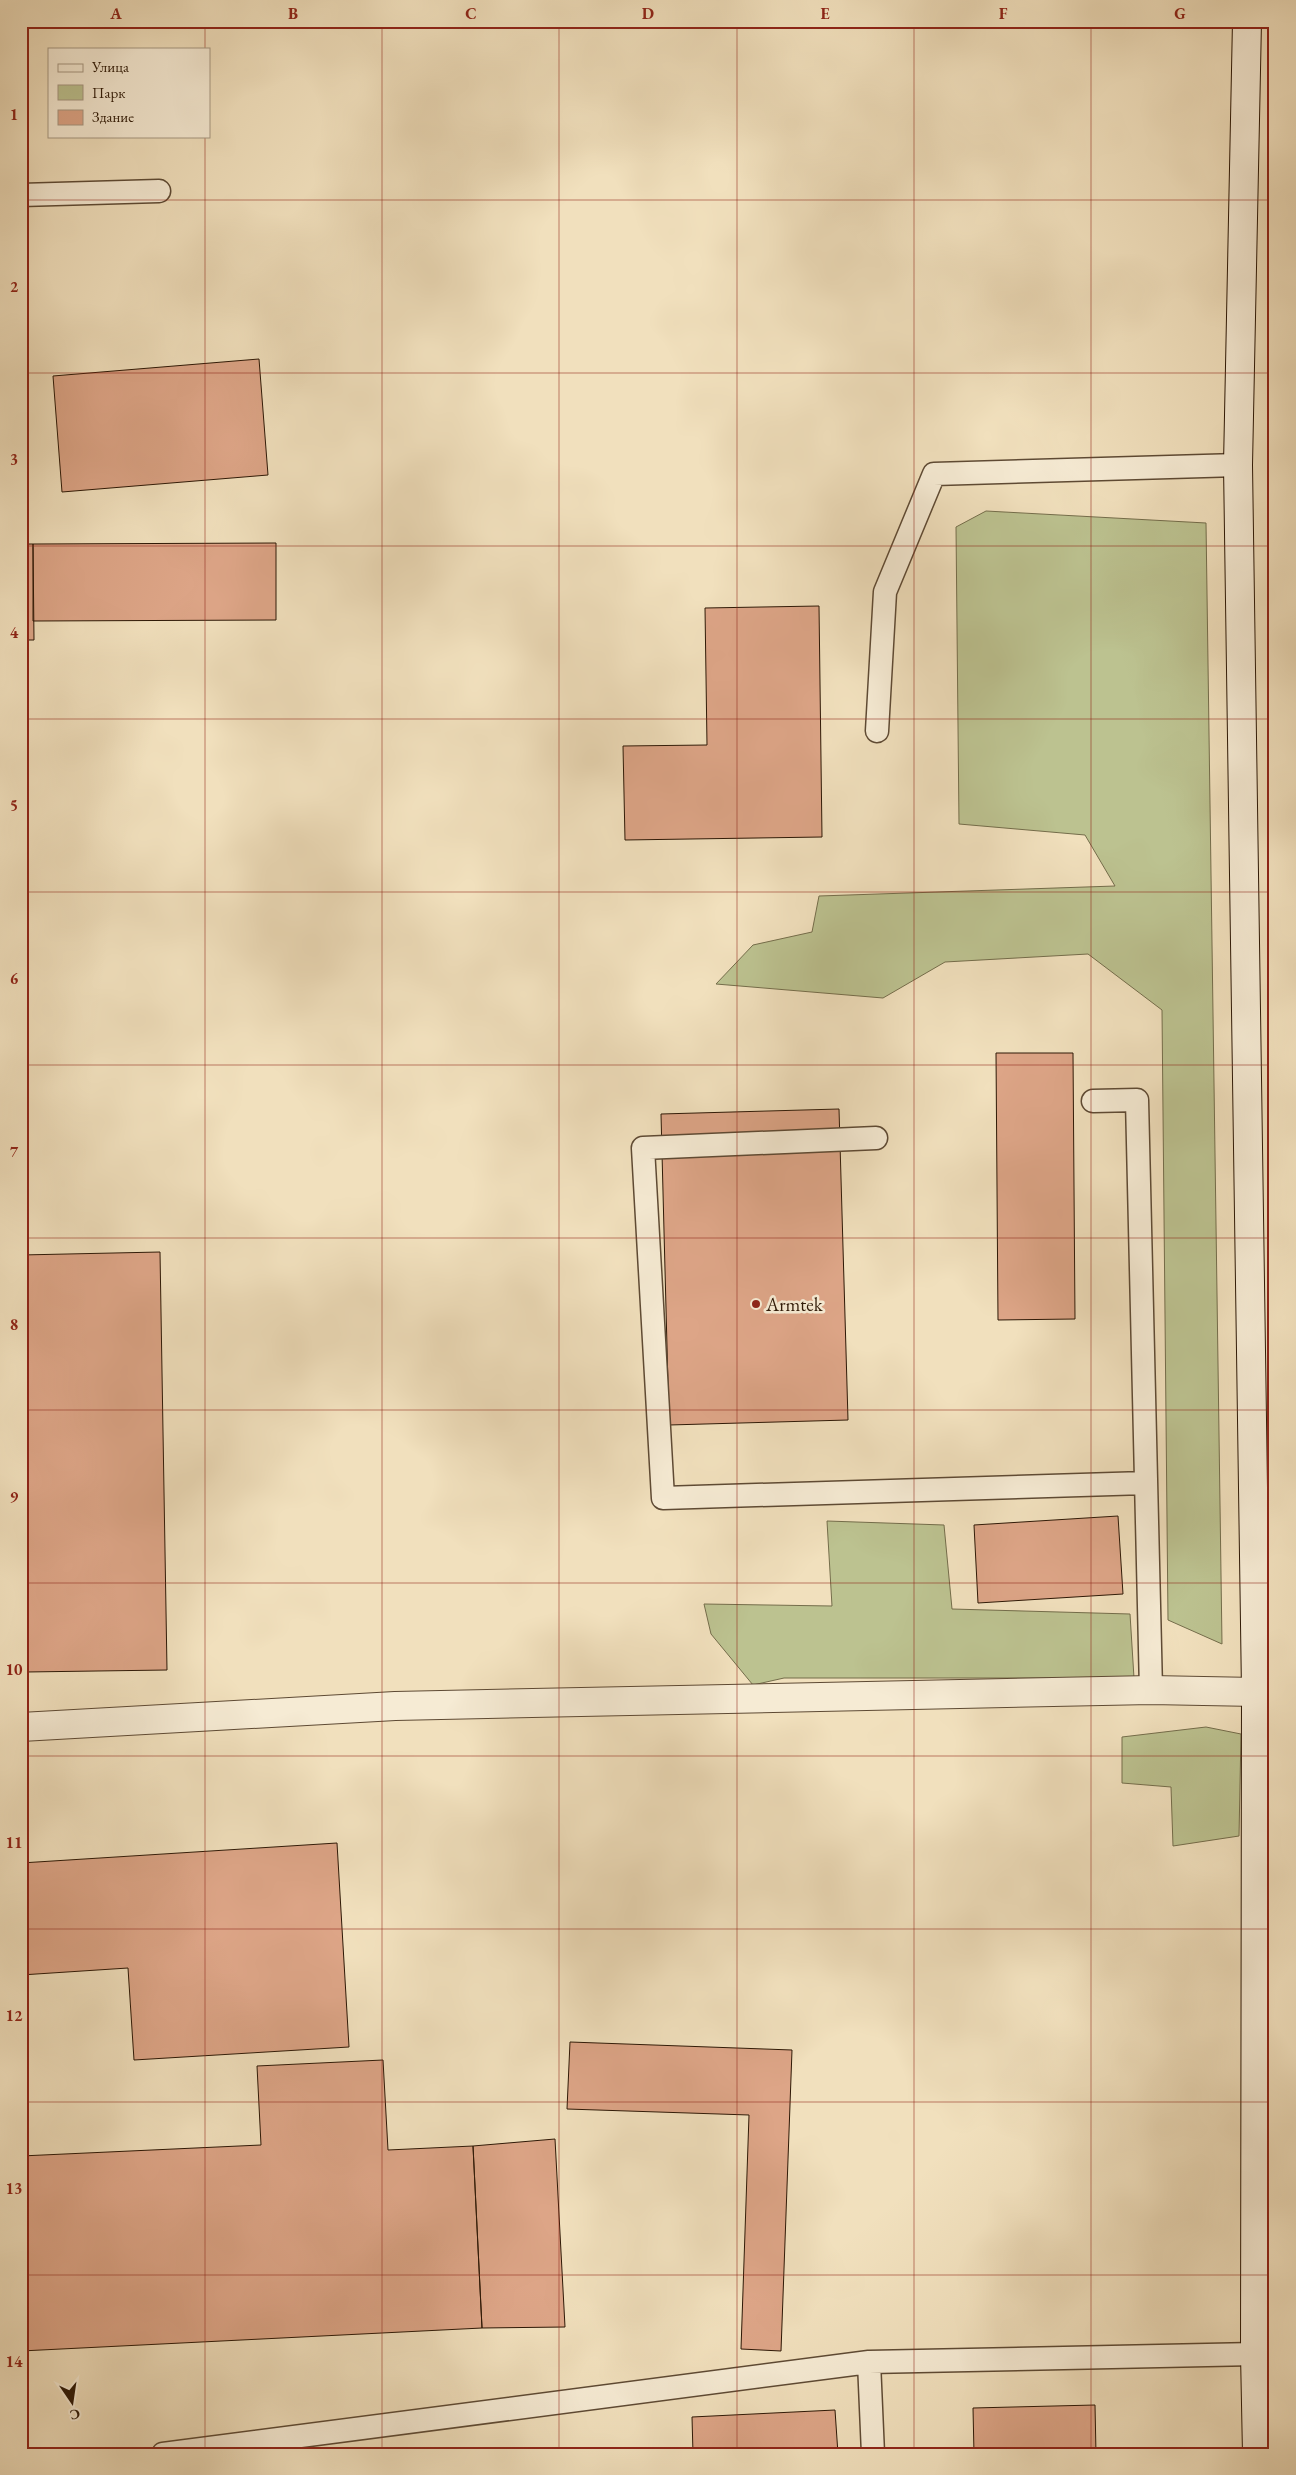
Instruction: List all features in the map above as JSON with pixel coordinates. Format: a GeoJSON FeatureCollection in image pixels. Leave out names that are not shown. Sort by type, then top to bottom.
{"type":"FeatureCollection","features":[{"type":"Feature","properties":{"kind":"main road"},"geometry":{"type":"LineString","coordinates":[[1247,21],[1238,465],[1256,1692],[1255,2354],[1257,2454]]}},
{"type":"Feature","properties":{"kind":"main road"},"geometry":{"type":"LineString","coordinates":[[21,1727],[395,1706],[1151,1690],[1256,1692]]}},
{"type":"Feature","properties":{"kind":"lane"},"geometry":{"type":"LineString","coordinates":[[21,196],[159,191]]}},
{"type":"Feature","properties":{"kind":"lane"},"geometry":{"type":"LineString","coordinates":[[877,731],[885,592],[934,474],[1238,465]]}},
{"type":"Feature","properties":{"kind":"lane"},"geometry":{"type":"LineString","coordinates":[[1093,1101],[1137,1100],[1151,1690]]}},
{"type":"Feature","properties":{"kind":"lane"},"geometry":{"type":"LineString","coordinates":[[876,1138],[643,1148],[663,1498],[1145,1483]]}},
{"type":"Feature","properties":{"kind":"lane"},"geometry":{"type":"LineString","coordinates":[[163,2454],[868,2362],[1255,2354]]}},
{"type":"Feature","properties":{"kind":"lane"},"geometry":{"type":"LineString","coordinates":[[868,2362],[873,2454]]}},
{"type":"Feature","properties":{"kind":"green space"},"geometry":{"type":"Polygon","coordinates":[[[986,511],[1206,523],[1222,1644],[1168,1620],[1162,1010],[1088,954],[945,962],[883,998],[716,984],[753,945],[812,932],[819,896],[1115,886],[1085,835],[959,824],[956,527],[986,511]]]}},
{"type":"Feature","properties":{"kind":"green space"},"geometry":{"type":"Polygon","coordinates":[[[827,1521],[944,1525],[952,1609],[1130,1614],[1134,1678],[784,1678],[753,1685],[711,1634],[704,1604],[832,1606],[827,1521]]]}},
{"type":"Feature","properties":{"kind":"green space"},"geometry":{"type":"Polygon","coordinates":[[[1206,1727],[1241,1734],[1239,1836],[1173,1846],[1171,1787],[1122,1783],[1122,1737],[1206,1727]]]}},
{"type":"Feature","properties":{"kind":"building"},"geometry":{"type":"Polygon","coordinates":[[[259,359],[268,475],[62,492],[53,376],[259,359]]]}},
{"type":"Feature","properties":{"kind":"building"},"geometry":{"type":"Polygon","coordinates":[[[276,543],[276,620],[33,621],[33,544],[276,543]]]}},
{"type":"Feature","properties":{"kind":"building"},"geometry":{"type":"Polygon","coordinates":[[[21,544],[33,544],[34,640],[21,640],[21,544]]]}},
{"type":"Feature","properties":{"kind":"building"},"geometry":{"type":"Polygon","coordinates":[[[819,606],[822,837],[625,840],[623,746],[707,745],[705,608],[819,606]]]}},
{"type":"Feature","properties":{"kind":"building"},"geometry":{"type":"Polygon","coordinates":[[[996,1053],[1073,1053],[1075,1319],[998,1320],[996,1053]]]}},
{"type":"Feature","properties":{"kind":"building"},"geometry":{"type":"Polygon","coordinates":[[[839,1109],[848,1420],[669,1425],[661,1114],[839,1109]]]}},
{"type":"Feature","properties":{"kind":"building"},"geometry":{"type":"Polygon","coordinates":[[[160,1252],[167,1670],[26,1672],[21,1255],[160,1252]]]}},
{"type":"Feature","properties":{"kind":"building"},"geometry":{"type":"Polygon","coordinates":[[[1118,1516],[1123,1594],[978,1603],[974,1525],[1118,1516]]]}},
{"type":"Feature","properties":{"kind":"building"},"geometry":{"type":"Polygon","coordinates":[[[337,1843],[349,2047],[134,2060],[128,1968],[21,1975],[21,1863],[337,1843]]]}},
{"type":"Feature","properties":{"kind":"building"},"geometry":{"type":"Polygon","coordinates":[[[570,2042],[792,2050],[781,2351],[741,2349],[749,2115],[567,2109],[570,2042]]]}},
{"type":"Feature","properties":{"kind":"building"},"geometry":{"type":"Polygon","coordinates":[[[383,2060],[388,2150],[473,2146],[482,2328],[21,2351],[21,2156],[261,2145],[257,2066],[383,2060]]]}},
{"type":"Feature","properties":{"kind":"building"},"geometry":{"type":"Polygon","coordinates":[[[555,2139],[565,2327],[482,2328],[473,2146],[555,2139]]]}},
{"type":"Feature","properties":{"kind":"building"},"geometry":{"type":"Polygon","coordinates":[[[1095,2405],[1096,2454],[974,2454],[973,2408],[1095,2405]]]}},
{"type":"Feature","properties":{"kind":"building"},"geometry":{"type":"Polygon","coordinates":[[[835,2410],[838,2454],[693,2454],[692,2417],[835,2410]]]}},
{"type":"Feature","properties":{"kind":"place","name":"Armtek"},"geometry":{"type":"Point","coordinates":[756,1304]}}]}
